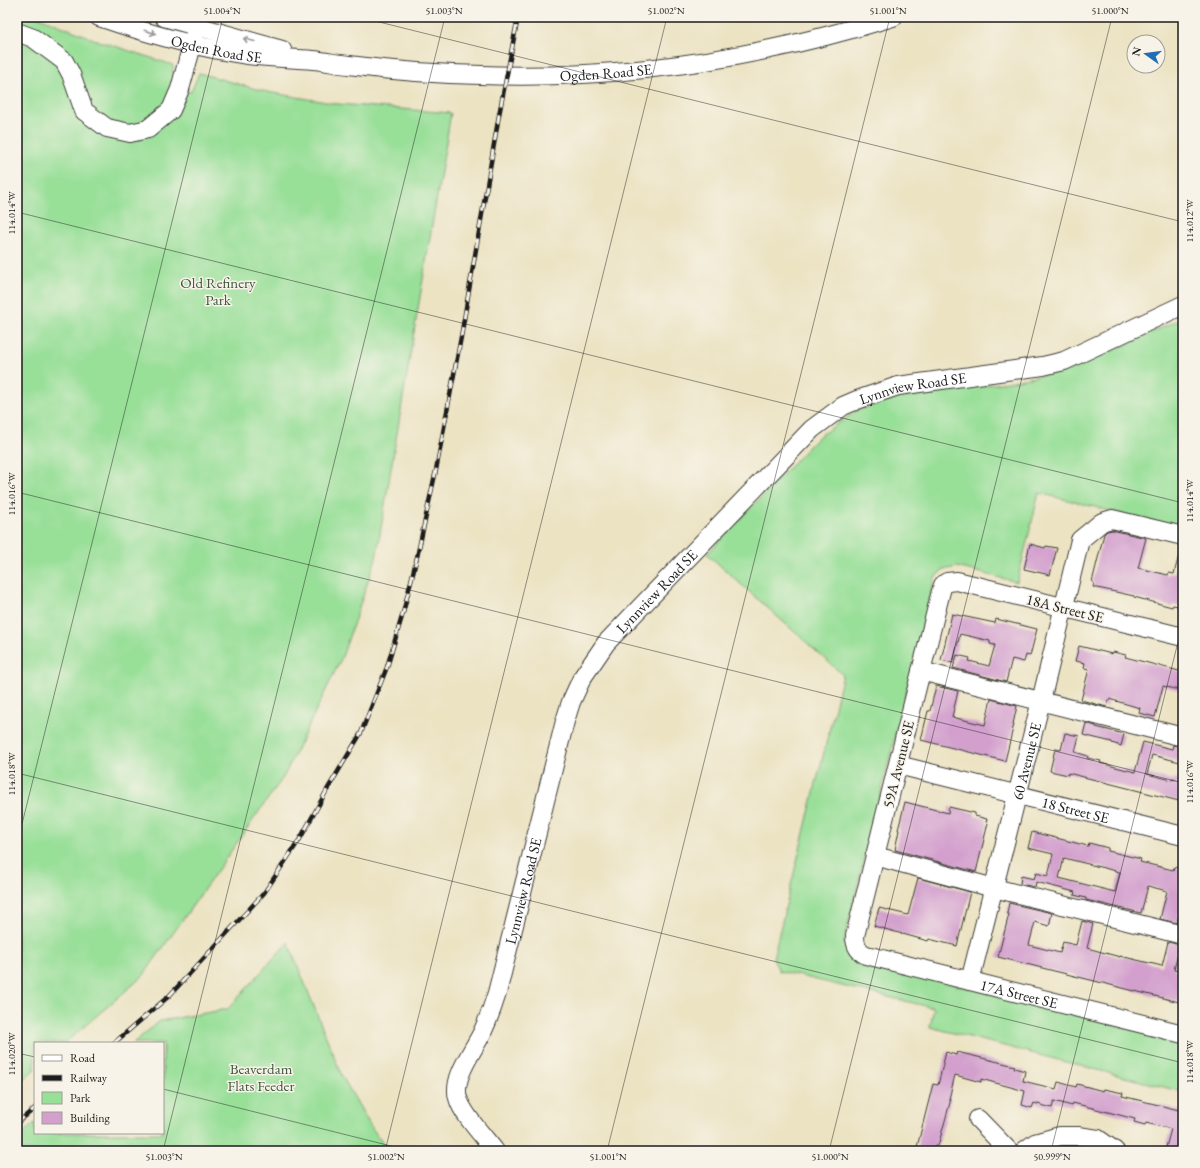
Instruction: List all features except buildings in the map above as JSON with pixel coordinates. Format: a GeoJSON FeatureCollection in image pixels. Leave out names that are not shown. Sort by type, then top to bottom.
{"type":"FeatureCollection","features":[{"type":"Feature","properties":{"kind":"street","name":"Ogden Road SE"},"geometry":{"type":"LineString","coordinates":[[99,17],[194,35],[254,41],[314,60],[428,72],[482,75],[560,75],[690,64],[782,47],[855,29],[893,17]]}},
{"type":"Feature","properties":{"kind":"street","name":"Ogden Road SE"},"geometry":{"type":"LineString","coordinates":[[164,17],[194,35]]}},
{"type":"Feature","properties":{"kind":"street"},"geometry":{"type":"LineString","coordinates":[[17,32],[33,38],[64,61],[71,74],[84,111],[107,128],[130,133],[148,129],[171,110],[180,89],[194,35]]}},
{"type":"Feature","properties":{"kind":"street","name":"Lynnview Road SE"},"geometry":{"type":"LineString","coordinates":[[496,1151],[464,1111],[458,1100],[456,1090],[458,1080],[481,1034],[498,993],[565,721],[582,678],[606,643],[812,429],[843,406],[898,386],[1043,366],[1064,360],[1183,305]]}},
{"type":"Feature","properties":{"kind":"street","name":"60 Avenue SE"},"geometry":{"type":"LineString","coordinates":[[970,981],[1080,540],[1102,522],[1112,519],[1183,536]]}},
{"type":"Feature","properties":{"kind":"street","name":"18A Street SE"},"geometry":{"type":"LineString","coordinates":[[946,582],[957,582],[1183,638]]}},
{"type":"Feature","properties":{"kind":"street","name":"59A Avenue SE"},"geometry":{"type":"LineString","coordinates":[[857,948],[855,936],[941,592],[943,585],[946,582]]}},
{"type":"Feature","properties":{"kind":"street"},"geometry":{"type":"LineString","coordinates":[[921,671],[1183,737]]}},
{"type":"Feature","properties":{"kind":"street","name":"18 Street SE"},"geometry":{"type":"LineString","coordinates":[[898,765],[1183,836]]}},
{"type":"Feature","properties":{"kind":"street"},"geometry":{"type":"LineString","coordinates":[[875,856],[994,888],[1183,935]]}},
{"type":"Feature","properties":{"kind":"street","name":"17A Street SE"},"geometry":{"type":"LineString","coordinates":[[857,948],[866,955],[1183,1034]]}},
{"type":"Feature","properties":{"kind":"street"},"geometry":{"type":"LineString","coordinates":[[978,1119],[1009,1151]]}},
{"type":"Feature","properties":{"kind":"street"},"geometry":{"type":"LineString","coordinates":[[1024,1151],[1035,1143],[1060,1136],[1078,1136],[1098,1140],[1115,1151]]}},
{"type":"Feature","properties":{"kind":"green space","name":"Old Refinery Park"},"geometry":{"type":"Polygon","coordinates":[[[17,17],[39,17],[96,40],[173,65],[173,86],[191,92],[199,73],[267,92],[338,104],[451,113],[376,558],[342,657],[284,776],[143,976],[66,1042],[34,1042],[34,1070],[17,1084],[17,17]]]}},
{"type":"Feature","properties":{"kind":"green space"},"geometry":{"type":"Polygon","coordinates":[[[1183,318],[1183,529],[1039,493],[1017,582],[957,567],[943,570],[935,577],[844,942],[848,954],[857,960],[1183,1042],[1183,1092],[930,1027],[934,1008],[779,971],[773,958],[843,675],[707,554],[818,437],[858,410],[901,397],[1008,382],[1070,370],[1183,318]]]}},
{"type":"Feature","properties":{"kind":"green space","name":"Beaverdam Flats Feeder"},"geometry":{"type":"Polygon","coordinates":[[[288,942],[342,1076],[370,1125],[388,1151],[17,1151],[17,1138],[34,1124],[34,1134],[164,1134],[164,1042],[134,1042],[160,1021],[228,1009],[288,942]]]}},
{"type":"Feature","properties":{"kind":"railway"},"geometry":{"type":"LineString","coordinates":[[115,1042],[169,996],[264,893],[300,839],[361,733],[387,667],[403,613],[417,557],[436,470],[461,337],[499,115],[518,17]]}},
{"type":"Feature","properties":{"kind":"railway"},"geometry":{"type":"LineString","coordinates":[[17,1123],[34,1109]]}}]}
